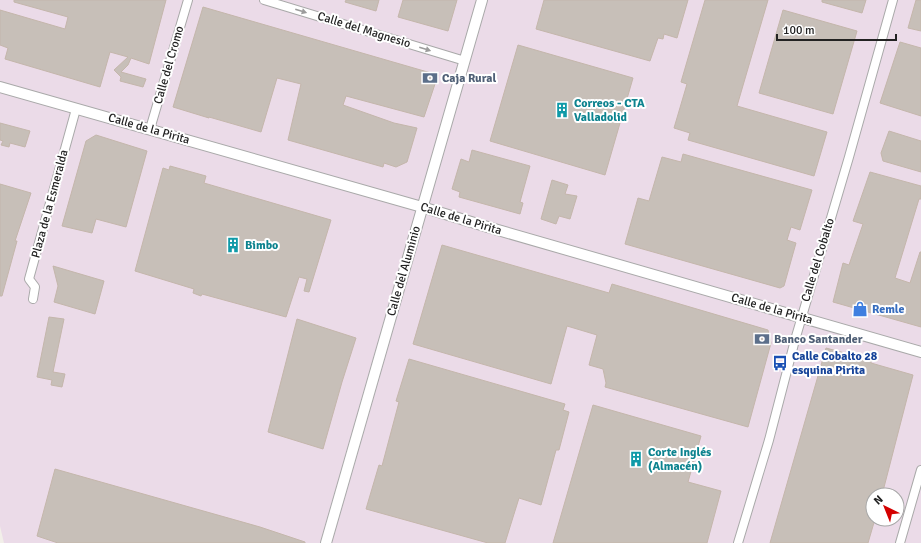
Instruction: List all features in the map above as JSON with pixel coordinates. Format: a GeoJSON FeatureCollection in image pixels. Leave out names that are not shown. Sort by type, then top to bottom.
{"type":"FeatureCollection","features":[{"type":"Feature","properties":{"kind":"street","name":"Calle del Cromo"},"geometry":{"type":"LineString","coordinates":[[150,129],[188,0]]}},
{"type":"Feature","properties":{"kind":"street","name":"Calle del Magnesio"},"geometry":{"type":"LineString","coordinates":[[264,0],[465,60]]}},
{"type":"Feature","properties":{"kind":"street","name":"Calle del Aluminio"},"geometry":{"type":"LineString","coordinates":[[326,543],[482,0]]}},
{"type":"Feature","properties":{"kind":"street","name":"Calle del Cobalto"},"geometry":{"type":"LineString","coordinates":[[738,543],[769,440],[801,317],[893,0]]}},
{"type":"Feature","properties":{"kind":"street","name":"Calle de la Pirita"},"geometry":{"type":"LineString","coordinates":[[0,87],[422,207],[921,352]]}},
{"type":"Feature","properties":{"kind":"street","name":"Plaza de la Esmeralda"},"geometry":{"type":"LineString","coordinates":[[33,299],[35,287],[29,279],[76,109]]}},
{"type":"Feature","properties":{"kind":"street"},"geometry":{"type":"LineString","coordinates":[[900,543],[921,470]]}},
{"type":"Feature","properties":{"kind":"shaded area"},"geometry":{"type":"Polygon","coordinates":[[[0,0],[921,0],[921,543],[4,543],[0,526],[0,0]]]}},
{"type":"Feature","properties":{"kind":"building"},"geometry":{"type":"Polygon","coordinates":[[[14,0],[166,0],[149,64],[131,58],[128,65],[121,72],[146,79],[143,87],[120,81],[121,77],[114,70],[128,57],[110,52],[100,87],[5,59],[8,48],[0,45],[0,10],[65,29],[68,17],[14,2],[14,0]]]}},
{"type":"Feature","properties":{"kind":"building"},"geometry":{"type":"Polygon","coordinates":[[[346,0],[379,0],[376,11],[345,2],[346,0]]]}},
{"type":"Feature","properties":{"kind":"building"},"geometry":{"type":"Polygon","coordinates":[[[403,0],[457,0],[448,31],[398,17],[403,0]]]}},
{"type":"Feature","properties":{"kind":"building"},"geometry":{"type":"Polygon","coordinates":[[[544,0],[688,0],[677,38],[664,34],[663,39],[658,38],[650,61],[536,29],[544,0]]]}},
{"type":"Feature","properties":{"kind":"building"},"geometry":{"type":"Polygon","coordinates":[[[705,0],[768,0],[737,106],[827,132],[814,176],[688,140],[690,133],[674,128],[687,84],[681,82],[705,0]]]}},
{"type":"Feature","properties":{"kind":"building"},"geometry":{"type":"Polygon","coordinates":[[[822,0],[866,0],[862,13],[822,2],[822,0]]]}},
{"type":"Feature","properties":{"kind":"building"},"geometry":{"type":"Polygon","coordinates":[[[916,0],[921,0],[921,31],[908,28],[916,0]]]}},
{"type":"Feature","properties":{"kind":"building"},"geometry":{"type":"Polygon","coordinates":[[[203,7],[438,75],[424,117],[346,96],[343,105],[394,123],[417,128],[407,162],[396,167],[384,163],[383,167],[288,140],[301,84],[277,78],[261,132],[173,107],[203,7]]]}},
{"type":"Feature","properties":{"kind":"building"},"geometry":{"type":"Polygon","coordinates":[[[783,10],[857,31],[833,114],[759,93],[783,10]]]}},
{"type":"Feature","properties":{"kind":"building"},"geometry":{"type":"Polygon","coordinates":[[[900,42],[921,48],[921,116],[880,103],[900,42]]]}},
{"type":"Feature","properties":{"kind":"building","name":"Correos - CTA Valladolid"},"geometry":{"type":"Polygon","coordinates":[[[518,45],[633,78],[605,175],[490,141],[518,45]]]}},
{"type":"Feature","properties":{"kind":"building"},"geometry":{"type":"Polygon","coordinates":[[[0,123],[30,131],[25,147],[10,143],[9,147],[1,145],[3,141],[0,140],[0,123]]]}},
{"type":"Feature","properties":{"kind":"building"},"geometry":{"type":"Polygon","coordinates":[[[889,131],[921,141],[921,172],[883,161],[881,153],[889,131]]]}},
{"type":"Feature","properties":{"kind":"building"},"geometry":{"type":"Polygon","coordinates":[[[96,135],[147,151],[126,227],[96,219],[92,233],[62,226],[86,141],[96,135]]]}},
{"type":"Feature","properties":{"kind":"building"},"geometry":{"type":"Polygon","coordinates":[[[472,150],[530,166],[520,202],[523,203],[520,214],[459,197],[460,192],[452,189],[461,159],[469,162],[472,150]]]}},
{"type":"Feature","properties":{"kind":"building"},"geometry":{"type":"Polygon","coordinates":[[[683,154],[812,190],[800,230],[791,227],[787,240],[796,243],[784,286],[780,288],[625,244],[638,198],[649,201],[662,157],[681,162],[683,154]]]}},
{"type":"Feature","properties":{"kind":"building","name":"Bimbo"},"geometry":{"type":"Polygon","coordinates":[[[170,166],[206,176],[204,183],[331,220],[309,292],[304,291],[307,279],[299,277],[286,317],[202,294],[201,296],[193,293],[194,289],[135,271],[163,168],[169,170],[170,166]]]}},
{"type":"Feature","properties":{"kind":"building"},"geometry":{"type":"Polygon","coordinates":[[[870,172],[921,186],[921,199],[919,199],[895,278],[910,283],[921,252],[921,327],[833,302],[843,263],[849,265],[863,224],[853,221],[870,172]]]}},
{"type":"Feature","properties":{"kind":"building"},"geometry":{"type":"Polygon","coordinates":[[[552,180],[568,185],[565,194],[577,196],[570,219],[559,216],[556,224],[541,219],[552,180]]]}},
{"type":"Feature","properties":{"kind":"building"},"geometry":{"type":"Polygon","coordinates":[[[0,184],[31,193],[15,241],[17,241],[2,296],[0,296],[0,184]]]}},
{"type":"Feature","properties":{"kind":"building"},"geometry":{"type":"Polygon","coordinates":[[[442,245],[609,293],[612,284],[768,330],[771,343],[748,427],[605,387],[606,383],[603,369],[589,365],[597,335],[567,326],[551,384],[413,344],[442,245]]]}},
{"type":"Feature","properties":{"kind":"building"},"geometry":{"type":"Polygon","coordinates":[[[53,266],[104,281],[95,314],[54,302],[58,286],[53,266]]]}},
{"type":"Feature","properties":{"kind":"building"},"geometry":{"type":"Polygon","coordinates":[[[49,317],[64,319],[53,372],[65,374],[62,387],[51,385],[52,380],[37,377],[49,317]]]}},
{"type":"Feature","properties":{"kind":"building"},"geometry":{"type":"Polygon","coordinates":[[[297,319],[356,338],[323,449],[268,432],[297,319]]]}},
{"type":"Feature","properties":{"kind":"building"},"geometry":{"type":"Polygon","coordinates":[[[826,348],[871,360],[871,363],[913,375],[884,487],[865,487],[865,527],[873,527],[868,543],[770,543],[826,348]]]}},
{"type":"Feature","properties":{"kind":"building"},"geometry":{"type":"Polygon","coordinates":[[[409,359],[565,404],[563,410],[569,412],[559,450],[556,450],[541,505],[519,498],[505,543],[488,543],[366,509],[379,465],[382,466],[399,402],[396,401],[409,359]]]}},
{"type":"Feature","properties":{"kind":"building","name":"Corte Inglés (Almacén)"},"geometry":{"type":"Polygon","coordinates":[[[593,405],[701,436],[688,482],[721,491],[707,543],[553,543],[593,405]]]}},
{"type":"Feature","properties":{"kind":"building"},"geometry":{"type":"Polygon","coordinates":[[[55,469],[260,527],[305,543],[58,543],[37,536],[55,469]]]}},
{"type":"Feature","properties":{"kind":"place","name":"Caja Rural"},"geometry":{"type":"Point","coordinates":[430,78]}},
{"type":"Feature","properties":{"kind":"place","name":"Correos - CTA Valladolid"},"geometry":{"type":"Point","coordinates":[562,110]}},
{"type":"Feature","properties":{"kind":"place","name":"Bimbo"},"geometry":{"type":"Point","coordinates":[233,245]}},
{"type":"Feature","properties":{"kind":"place","name":"Remle"},"geometry":{"type":"Point","coordinates":[860,309]}},
{"type":"Feature","properties":{"kind":"place","name":"Banco Santander"},"geometry":{"type":"Point","coordinates":[762,339]}},
{"type":"Feature","properties":{"kind":"place","name":"Calle Cobalto 28 esquina Pirita"},"geometry":{"type":"Point","coordinates":[780,363]}},
{"type":"Feature","properties":{"kind":"place","name":"Corte Inglés (Almacén)"},"geometry":{"type":"Point","coordinates":[636,459]}}]}
